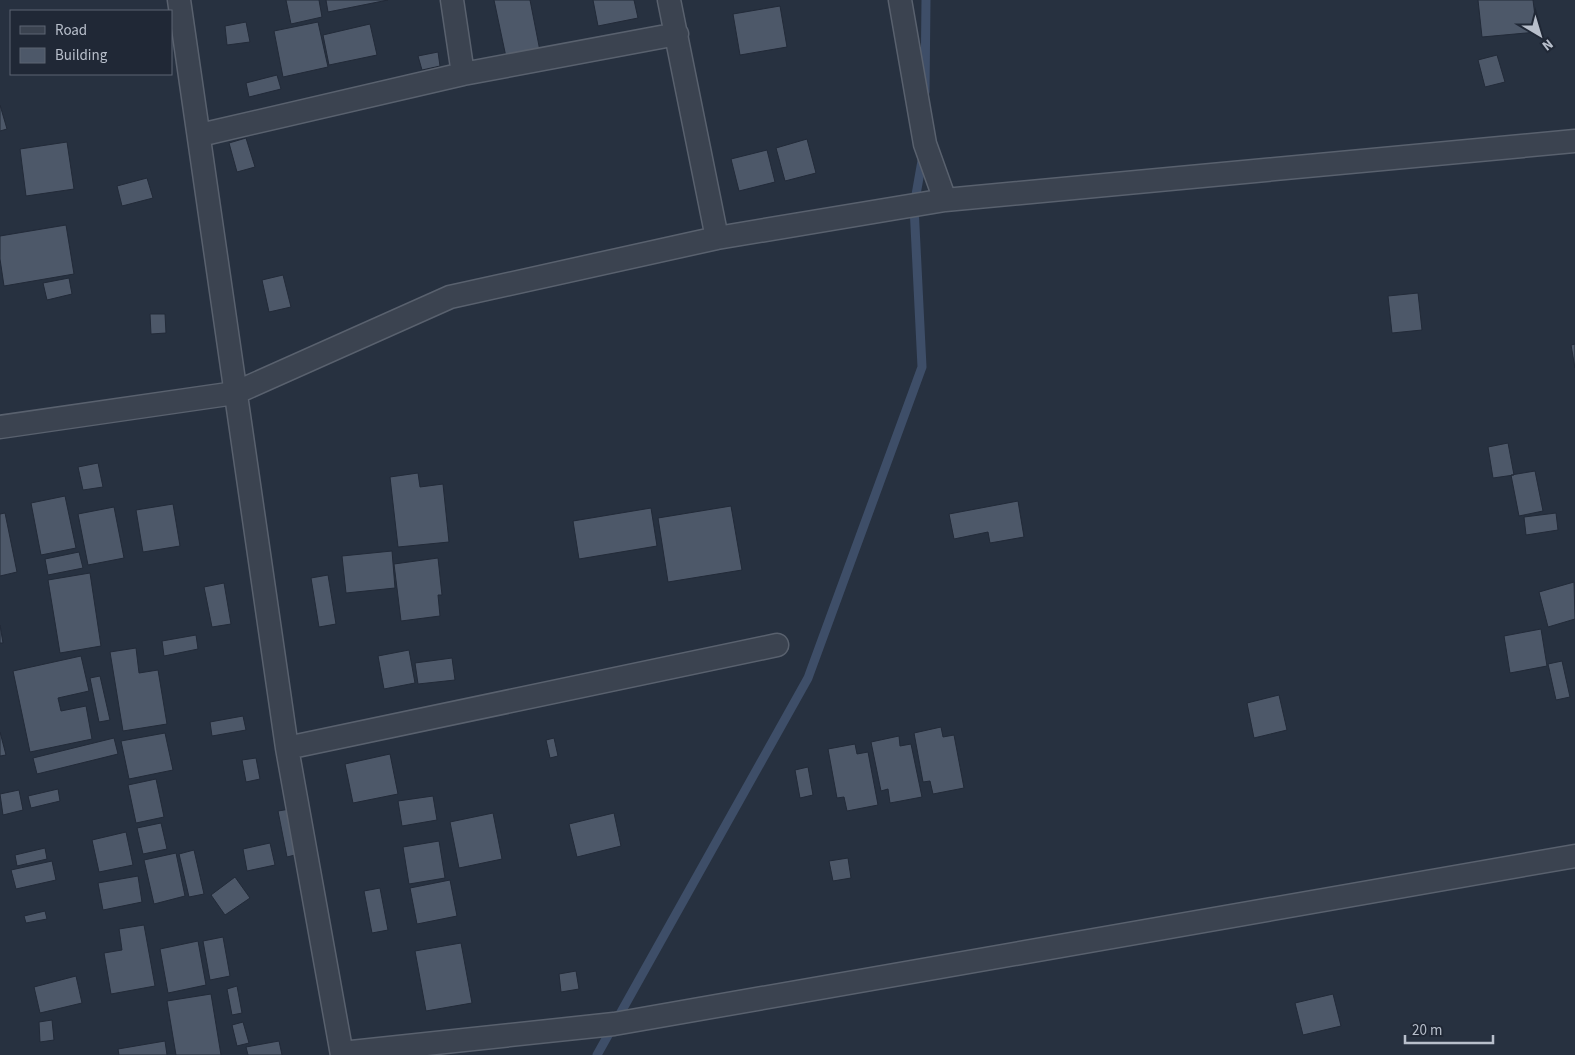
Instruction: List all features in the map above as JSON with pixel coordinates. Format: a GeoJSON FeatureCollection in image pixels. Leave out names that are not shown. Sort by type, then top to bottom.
{"type":"FeatureCollection","features":[{"type":"Feature","properties":{"kind":"street"},"geometry":{"type":"LineString","coordinates":[[179,0],[200,134],[235,393],[287,748],[342,1054],[614,1024],[1575,856]]}},
{"type":"Feature","properties":{"kind":"street"},"geometry":{"type":"LineString","coordinates":[[452,0],[463,74]]}},
{"type":"Feature","properties":{"kind":"street"},"geometry":{"type":"LineString","coordinates":[[668,0],[677,34],[717,238]]}},
{"type":"Feature","properties":{"kind":"street"},"geometry":{"type":"LineString","coordinates":[[900,0],[925,144],[945,200]]}},
{"type":"Feature","properties":{"kind":"street"},"geometry":{"type":"LineString","coordinates":[[200,134],[463,74],[677,34]]}},
{"type":"Feature","properties":{"kind":"street"},"geometry":{"type":"LineString","coordinates":[[0,427],[235,393],[450,297],[717,238],[945,200],[1575,141]]}},
{"type":"Feature","properties":{"kind":"street"},"geometry":{"type":"LineString","coordinates":[[287,748],[777,645]]}},
{"type":"Feature","properties":{"kind":"building"},"geometry":{"type":"Polygon","coordinates":[[[286,0],[319,0],[322,17],[291,24],[286,0]]]}},
{"type":"Feature","properties":{"kind":"building"},"geometry":{"type":"Polygon","coordinates":[[[326,0],[388,0],[328,12],[326,0]]]}},
{"type":"Feature","properties":{"kind":"building"},"geometry":{"type":"Polygon","coordinates":[[[494,0],[530,0],[540,51],[506,57],[494,0]]]}},
{"type":"Feature","properties":{"kind":"building"},"geometry":{"type":"Polygon","coordinates":[[[593,0],[634,0],[638,18],[598,26],[593,0]]]}},
{"type":"Feature","properties":{"kind":"building"},"geometry":{"type":"Polygon","coordinates":[[[1478,0],[1533,0],[1537,32],[1482,37],[1478,0]]]}},
{"type":"Feature","properties":{"kind":"building"},"geometry":{"type":"Polygon","coordinates":[[[780,6],[787,47],[740,55],[733,14],[780,6]]]}},
{"type":"Feature","properties":{"kind":"building"},"geometry":{"type":"Polygon","coordinates":[[[246,22],[250,42],[227,45],[225,26],[246,22]]]}},
{"type":"Feature","properties":{"kind":"building"},"geometry":{"type":"Polygon","coordinates":[[[318,22],[328,67],[283,77],[274,31],[318,22]]]}},
{"type":"Feature","properties":{"kind":"building"},"geometry":{"type":"Polygon","coordinates":[[[370,24],[377,55],[329,65],[323,35],[370,24]]]}},
{"type":"Feature","properties":{"kind":"building"},"geometry":{"type":"Polygon","coordinates":[[[438,52],[440,66],[422,70],[418,56],[438,52]]]}},
{"type":"Feature","properties":{"kind":"building"},"geometry":{"type":"Polygon","coordinates":[[[1497,55],[1505,82],[1485,87],[1478,60],[1497,55]]]}},
{"type":"Feature","properties":{"kind":"building"},"geometry":{"type":"Polygon","coordinates":[[[277,75],[281,89],[249,97],[246,83],[277,75]]]}},
{"type":"Feature","properties":{"kind":"building"},"geometry":{"type":"Polygon","coordinates":[[[0,105],[7,129],[0,131],[0,105]]]}},
{"type":"Feature","properties":{"kind":"building"},"geometry":{"type":"Polygon","coordinates":[[[246,138],[255,167],[237,172],[229,143],[246,138]]]}},
{"type":"Feature","properties":{"kind":"building"},"geometry":{"type":"Polygon","coordinates":[[[807,139],[816,173],[785,181],[776,148],[807,139]]]}},
{"type":"Feature","properties":{"kind":"building"},"geometry":{"type":"Polygon","coordinates":[[[67,142],[74,189],[26,196],[20,149],[67,142]]]}},
{"type":"Feature","properties":{"kind":"building"},"geometry":{"type":"Polygon","coordinates":[[[767,150],[775,182],[739,191],[731,159],[767,150]]]}},
{"type":"Feature","properties":{"kind":"building"},"geometry":{"type":"Polygon","coordinates":[[[147,178],[153,198],[122,206],[117,186],[147,178]]]}},
{"type":"Feature","properties":{"kind":"building"},"geometry":{"type":"Polygon","coordinates":[[[66,225],[74,274],[4,286],[0,259],[0,236],[66,225]]]}},
{"type":"Feature","properties":{"kind":"building"},"geometry":{"type":"Polygon","coordinates":[[[283,275],[291,307],[269,312],[262,280],[283,275]]]}},
{"type":"Feature","properties":{"kind":"building"},"geometry":{"type":"Polygon","coordinates":[[[69,278],[72,294],[47,300],[43,283],[69,278]]]}},
{"type":"Feature","properties":{"kind":"building"},"geometry":{"type":"Polygon","coordinates":[[[1418,293],[1422,330],[1392,333],[1388,296],[1418,293]]]}},
{"type":"Feature","properties":{"kind":"building"},"geometry":{"type":"Polygon","coordinates":[[[150,314],[165,314],[166,333],[151,334],[150,314]]]}},
{"type":"Feature","properties":{"kind":"building"},"geometry":{"type":"Polygon","coordinates":[[[1575,344],[1575,368],[1571,345],[1575,344]]]}},
{"type":"Feature","properties":{"kind":"building"},"geometry":{"type":"Polygon","coordinates":[[[1508,443],[1514,475],[1493,478],[1488,447],[1508,443]]]}},
{"type":"Feature","properties":{"kind":"building"},"geometry":{"type":"Polygon","coordinates":[[[98,463],[103,487],[83,490],[78,467],[98,463]]]}},
{"type":"Feature","properties":{"kind":"building"},"geometry":{"type":"Polygon","coordinates":[[[1535,471],[1543,511],[1519,516],[1511,475],[1535,471]]]}},
{"type":"Feature","properties":{"kind":"building"},"geometry":{"type":"Polygon","coordinates":[[[418,473],[420,487],[443,484],[449,542],[398,547],[390,477],[418,473]]]}},
{"type":"Feature","properties":{"kind":"building"},"geometry":{"type":"Polygon","coordinates":[[[65,496],[76,548],[41,555],[31,503],[65,496]]]}},
{"type":"Feature","properties":{"kind":"building"},"geometry":{"type":"Polygon","coordinates":[[[1018,501],[1024,537],[990,543],[988,532],[954,539],[949,514],[1018,501]]]}},
{"type":"Feature","properties":{"kind":"building"},"geometry":{"type":"Polygon","coordinates":[[[173,504],[180,546],[143,552],[136,510],[173,504]]]}},
{"type":"Feature","properties":{"kind":"building"},"geometry":{"type":"Polygon","coordinates":[[[731,506],[742,570],[668,582],[658,518],[731,506]]]}},
{"type":"Feature","properties":{"kind":"building"},"geometry":{"type":"Polygon","coordinates":[[[114,507],[124,558],[88,565],[78,514],[114,507]]]}},
{"type":"Feature","properties":{"kind":"building"},"geometry":{"type":"Polygon","coordinates":[[[651,508],[657,546],[579,559],[573,521],[651,508]]]}},
{"type":"Feature","properties":{"kind":"building"},"geometry":{"type":"Polygon","coordinates":[[[5,513],[17,572],[0,576],[0,514],[5,513]]]}},
{"type":"Feature","properties":{"kind":"building"},"geometry":{"type":"Polygon","coordinates":[[[1556,513],[1558,530],[1526,535],[1524,517],[1556,513]]]}},
{"type":"Feature","properties":{"kind":"building"},"geometry":{"type":"Polygon","coordinates":[[[392,551],[395,588],[346,593],[342,556],[392,551]]]}},
{"type":"Feature","properties":{"kind":"building"},"geometry":{"type":"Polygon","coordinates":[[[79,552],[83,568],[48,575],[45,559],[79,552]]]}},
{"type":"Feature","properties":{"kind":"building"},"geometry":{"type":"Polygon","coordinates":[[[438,558],[442,595],[438,595],[440,616],[401,621],[394,564],[438,558]]]}},
{"type":"Feature","properties":{"kind":"building"},"geometry":{"type":"Polygon","coordinates":[[[90,573],[101,646],[60,653],[48,580],[90,573]]]}},
{"type":"Feature","properties":{"kind":"building"},"geometry":{"type":"Polygon","coordinates":[[[328,575],[336,624],[319,627],[311,578],[328,575]]]}},
{"type":"Feature","properties":{"kind":"building"},"geometry":{"type":"Polygon","coordinates":[[[1574,582],[1575,619],[1548,627],[1539,592],[1574,582]]]}},
{"type":"Feature","properties":{"kind":"building"},"geometry":{"type":"Polygon","coordinates":[[[224,583],[231,624],[212,627],[204,587],[224,583]]]}},
{"type":"Feature","properties":{"kind":"building"},"geometry":{"type":"Polygon","coordinates":[[[0,625],[3,643],[0,643],[0,625]]]}},
{"type":"Feature","properties":{"kind":"building"},"geometry":{"type":"Polygon","coordinates":[[[1541,629],[1547,666],[1510,673],[1504,636],[1541,629]]]}},
{"type":"Feature","properties":{"kind":"building"},"geometry":{"type":"Polygon","coordinates":[[[196,635],[198,649],[164,656],[162,641],[196,635]]]}},
{"type":"Feature","properties":{"kind":"building"},"geometry":{"type":"Polygon","coordinates":[[[136,648],[139,673],[158,670],[167,724],[123,731],[110,652],[136,648]]]}},
{"type":"Feature","properties":{"kind":"building"},"geometry":{"type":"Polygon","coordinates":[[[409,650],[415,683],[384,689],[378,656],[409,650]]]}},
{"type":"Feature","properties":{"kind":"building"},"geometry":{"type":"Polygon","coordinates":[[[81,656],[89,691],[58,698],[61,711],[86,706],[92,739],[30,752],[13,671],[81,656]]]}},
{"type":"Feature","properties":{"kind":"building"},"geometry":{"type":"Polygon","coordinates":[[[452,658],[455,680],[418,684],[415,663],[452,658]]]}},
{"type":"Feature","properties":{"kind":"building"},"geometry":{"type":"Polygon","coordinates":[[[1562,661],[1570,697],[1556,700],[1548,664],[1562,661]]]}},
{"type":"Feature","properties":{"kind":"building"},"geometry":{"type":"Polygon","coordinates":[[[100,676],[110,720],[99,722],[90,678],[100,676]]]}},
{"type":"Feature","properties":{"kind":"building"},"geometry":{"type":"Polygon","coordinates":[[[1279,695],[1287,730],[1254,738],[1247,703],[1279,695]]]}},
{"type":"Feature","properties":{"kind":"building"},"geometry":{"type":"Polygon","coordinates":[[[243,716],[246,730],[212,736],[210,722],[243,716]]]}},
{"type":"Feature","properties":{"kind":"building"},"geometry":{"type":"Polygon","coordinates":[[[941,727],[943,737],[954,735],[964,788],[933,794],[930,781],[923,782],[914,733],[941,727]]]}},
{"type":"Feature","properties":{"kind":"building"},"geometry":{"type":"Polygon","coordinates":[[[0,732],[6,755],[0,756],[0,732]]]}},
{"type":"Feature","properties":{"kind":"building"},"geometry":{"type":"Polygon","coordinates":[[[165,733],[173,770],[129,779],[121,741],[165,733]]]}},
{"type":"Feature","properties":{"kind":"building"},"geometry":{"type":"Polygon","coordinates":[[[899,736],[900,746],[911,744],[922,797],[890,803],[888,789],[881,791],[871,742],[899,736]]]}},
{"type":"Feature","properties":{"kind":"building"},"geometry":{"type":"Polygon","coordinates":[[[114,738],[118,754],[37,774],[33,758],[114,738]]]}},
{"type":"Feature","properties":{"kind":"building"},"geometry":{"type":"Polygon","coordinates":[[[554,738],[558,756],[550,758],[546,740],[554,738]]]}},
{"type":"Feature","properties":{"kind":"building"},"geometry":{"type":"Polygon","coordinates":[[[855,744],[857,754],[868,752],[878,805],[847,811],[844,797],[837,798],[828,749],[855,744]]]}},
{"type":"Feature","properties":{"kind":"building"},"geometry":{"type":"Polygon","coordinates":[[[390,754],[398,794],[353,803],[345,764],[390,754]]]}},
{"type":"Feature","properties":{"kind":"building"},"geometry":{"type":"Polygon","coordinates":[[[256,758],[260,779],[246,782],[242,760],[256,758]]]}},
{"type":"Feature","properties":{"kind":"building"},"geometry":{"type":"Polygon","coordinates":[[[808,767],[813,795],[800,798],[795,770],[808,767]]]}},
{"type":"Feature","properties":{"kind":"building"},"geometry":{"type":"Polygon","coordinates":[[[156,779],[164,817],[136,823],[128,785],[156,779]]]}},
{"type":"Feature","properties":{"kind":"building"},"geometry":{"type":"Polygon","coordinates":[[[58,789],[60,801],[31,808],[28,796],[58,789]]]}},
{"type":"Feature","properties":{"kind":"building"},"geometry":{"type":"Polygon","coordinates":[[[19,790],[23,810],[3,815],[0,794],[19,790]]]}},
{"type":"Feature","properties":{"kind":"building"},"geometry":{"type":"Polygon","coordinates":[[[433,796],[437,820],[402,826],[398,801],[433,796]]]}},
{"type":"Feature","properties":{"kind":"building"},"geometry":{"type":"Polygon","coordinates":[[[290,809],[299,854],[287,857],[278,811],[290,809]]]}},
{"type":"Feature","properties":{"kind":"building"},"geometry":{"type":"Polygon","coordinates":[[[493,813],[502,859],[459,868],[450,822],[493,813]]]}},
{"type":"Feature","properties":{"kind":"building"},"geometry":{"type":"Polygon","coordinates":[[[614,813],[621,846],[577,857],[569,824],[614,813]]]}},
{"type":"Feature","properties":{"kind":"building"},"geometry":{"type":"Polygon","coordinates":[[[161,823],[167,849],[143,854],[137,828],[161,823]]]}},
{"type":"Feature","properties":{"kind":"building"},"geometry":{"type":"Polygon","coordinates":[[[126,832],[133,865],[99,872],[92,840],[126,832]]]}},
{"type":"Feature","properties":{"kind":"building"},"geometry":{"type":"Polygon","coordinates":[[[439,841],[445,878],[409,884],[403,847],[439,841]]]}},
{"type":"Feature","properties":{"kind":"building"},"geometry":{"type":"Polygon","coordinates":[[[270,843],[275,865],[247,871],[243,849],[270,843]]]}},
{"type":"Feature","properties":{"kind":"building"},"geometry":{"type":"Polygon","coordinates":[[[45,848],[47,859],[17,866],[15,855],[45,848]]]}},
{"type":"Feature","properties":{"kind":"building"},"geometry":{"type":"Polygon","coordinates":[[[194,850],[204,894],[189,897],[179,854],[194,850]]]}},
{"type":"Feature","properties":{"kind":"building"},"geometry":{"type":"Polygon","coordinates":[[[176,853],[185,896],[154,904],[144,860],[176,853]]]}},
{"type":"Feature","properties":{"kind":"building"},"geometry":{"type":"Polygon","coordinates":[[[848,858],[851,878],[833,881],[829,861],[848,858]]]}},
{"type":"Feature","properties":{"kind":"building"},"geometry":{"type":"Polygon","coordinates":[[[52,861],[56,880],[16,889],[11,870],[52,861]]]}},
{"type":"Feature","properties":{"kind":"building"},"geometry":{"type":"Polygon","coordinates":[[[138,876],[142,902],[103,910],[98,883],[138,876]]]}},
{"type":"Feature","properties":{"kind":"building"},"geometry":{"type":"Polygon","coordinates":[[[235,877],[250,898],[225,915],[211,895],[235,877]]]}},
{"type":"Feature","properties":{"kind":"building"},"geometry":{"type":"Polygon","coordinates":[[[450,880],[457,916],[417,924],[410,888],[450,880]]]}},
{"type":"Feature","properties":{"kind":"building"},"geometry":{"type":"Polygon","coordinates":[[[380,888],[388,930],[372,933],[364,891],[380,888]]]}},
{"type":"Feature","properties":{"kind":"building"},"geometry":{"type":"Polygon","coordinates":[[[45,911],[47,919],[26,923],[24,916],[45,911]]]}},
{"type":"Feature","properties":{"kind":"building"},"geometry":{"type":"Polygon","coordinates":[[[144,925],[155,986],[111,994],[104,953],[122,950],[119,929],[144,925]]]}},
{"type":"Feature","properties":{"kind":"building"},"geometry":{"type":"Polygon","coordinates":[[[223,937],[230,976],[210,980],[203,941],[223,937]]]}},
{"type":"Feature","properties":{"kind":"building"},"geometry":{"type":"Polygon","coordinates":[[[198,941],[206,985],[168,993],[160,949],[198,941]]]}},
{"type":"Feature","properties":{"kind":"building"},"geometry":{"type":"Polygon","coordinates":[[[461,943],[472,1003],[426,1011],[415,951],[461,943]]]}},
{"type":"Feature","properties":{"kind":"building"},"geometry":{"type":"Polygon","coordinates":[[[576,971],[579,989],[561,992],[559,974],[576,971]]]}},
{"type":"Feature","properties":{"kind":"building"},"geometry":{"type":"Polygon","coordinates":[[[76,976],[82,1003],[40,1013],[34,987],[76,976]]]}},
{"type":"Feature","properties":{"kind":"building"},"geometry":{"type":"Polygon","coordinates":[[[237,986],[242,1013],[232,1015],[227,989],[237,986]]]}},
{"type":"Feature","properties":{"kind":"building"},"geometry":{"type":"Polygon","coordinates":[[[211,994],[221,1055],[176,1055],[167,1001],[211,994]]]}},
{"type":"Feature","properties":{"kind":"building"},"geometry":{"type":"Polygon","coordinates":[[[1333,994],[1341,1026],[1303,1035],[1295,1003],[1333,994]]]}},
{"type":"Feature","properties":{"kind":"building"},"geometry":{"type":"Polygon","coordinates":[[[52,1020],[54,1040],[40,1042],[39,1022],[52,1020]]]}},
{"type":"Feature","properties":{"kind":"building"},"geometry":{"type":"Polygon","coordinates":[[[243,1022],[249,1043],[237,1046],[232,1025],[243,1022]]]}},
{"type":"Feature","properties":{"kind":"building"},"geometry":{"type":"Polygon","coordinates":[[[165,1041],[167,1055],[119,1055],[118,1049],[165,1041]]]}},
{"type":"Feature","properties":{"kind":"building"},"geometry":{"type":"Polygon","coordinates":[[[279,1041],[282,1055],[248,1055],[246,1047],[279,1041]]]}},
{"type":"Feature","properties":{"kind":"waterway"},"geometry":{"type":"LineString","coordinates":[[925,92],[926,0]]}},
{"type":"Feature","properties":{"kind":"waterway"},"geometry":{"type":"LineString","coordinates":[[597,1055],[808,678],[922,367],[914,206],[923,155]]}}]}
